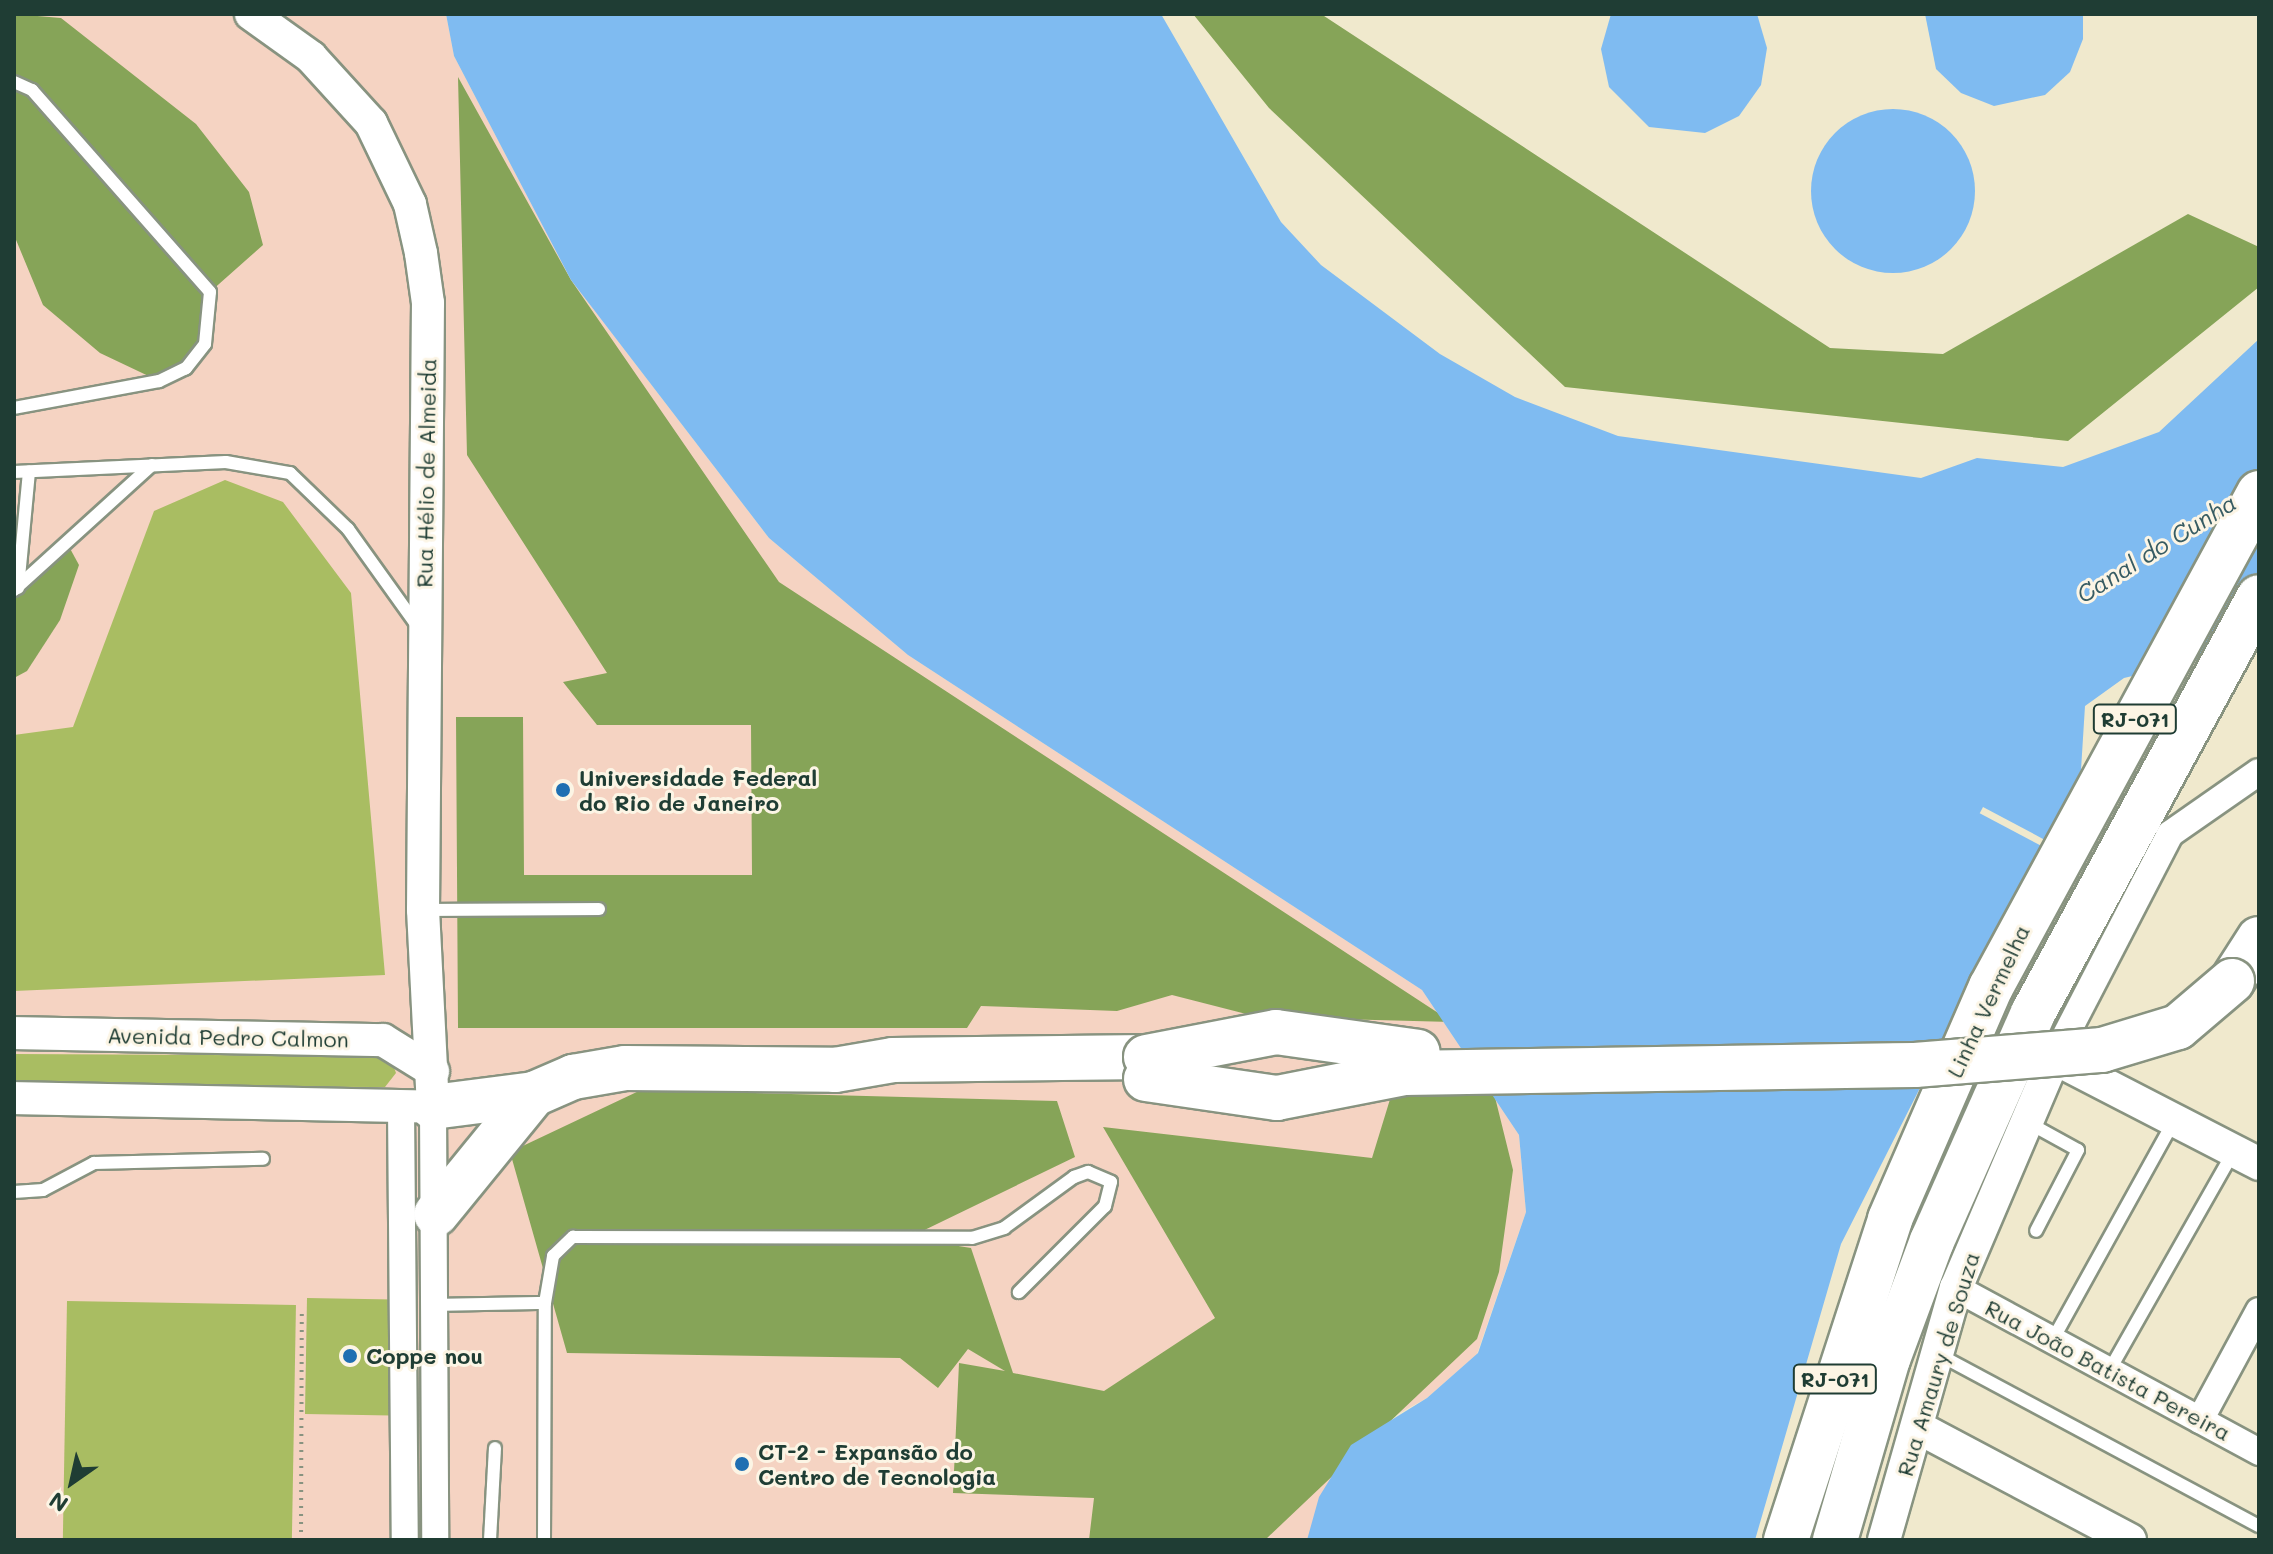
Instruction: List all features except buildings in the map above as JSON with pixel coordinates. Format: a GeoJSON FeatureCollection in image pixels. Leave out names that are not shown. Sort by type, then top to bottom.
{"type":"FeatureCollection","features":[{"type":"Feature","properties":{"kind":"highway","name":"Linha Vermelha"},"geometry":{"type":"LineString","coordinates":[[1786,1540],[1890,1219],[2011,946],[2259,493]]}},
{"type":"Feature","properties":{"kind":"highway","name":"Linha Vermelha"},"geometry":{"type":"LineString","coordinates":[[1835,1540],[1888,1359],[1932,1241],[2033,1013],[2259,597]]}},
{"type":"Feature","properties":{"kind":"highway"},"geometry":{"type":"LineString","coordinates":[[422,1095],[534,1094],[573,1077],[625,1068],[835,1070],[893,1060],[1146,1079],[1277,1098],[1404,1073],[1915,1065],[2001,1054],[2102,1050],[2160,1036],[2232,981],[2259,939]]}},
{"type":"Feature","properties":{"kind":"highway"},"geometry":{"type":"LineString","coordinates":[[1032,1069],[1164,1055],[1276,1032],[1385,1052],[1914,1044],[2001,1054]]}},
{"type":"Feature","properties":{"kind":"highway"},"geometry":{"type":"LineString","coordinates":[[436,1214],[534,1094]]}},
{"type":"Feature","properties":{"kind":"street","name":"Rua Hélio de Almeida"},"geometry":{"type":"LineString","coordinates":[[251,14],[311,57],[371,123],[410,204],[428,303],[423,633],[426,996],[422,1095]]}},
{"type":"Feature","properties":{"kind":"street"},"geometry":{"type":"LineString","coordinates":[[2247,1157],[2054,1058],[2170,834],[2259,772]]}},
{"type":"Feature","properties":{"kind":"street"},"geometry":{"type":"LineString","coordinates":[[426,996],[383,1040],[422,1095],[436,1214],[435,1540]]}},
{"type":"Feature","properties":{"kind":"street","name":"Avenida Pedro Calmon"},"geometry":{"type":"LineString","coordinates":[[14,1033],[383,1040]]}},
{"type":"Feature","properties":{"kind":"street","name":"Rua Amaury de Souza"},"geometry":{"type":"LineString","coordinates":[[1884,1540],[1956,1288],[2054,1058]]}},
{"type":"Feature","properties":{"kind":"street"},"geometry":{"type":"LineString","coordinates":[[14,1098],[422,1095]]}},
{"type":"Feature","properties":{"kind":"street"},"geometry":{"type":"LineString","coordinates":[[405,1540],[422,1095]]}},
{"type":"Feature","properties":{"kind":"street","name":"Rua João Batista Pereira"},"geometry":{"type":"LineString","coordinates":[[1956,1288],[2259,1452]]}},
{"type":"Feature","properties":{"kind":"street"},"geometry":{"type":"LineString","coordinates":[[2200,1420],[2259,1311]]}},
{"type":"Feature","properties":{"kind":"street"},"geometry":{"type":"LineString","coordinates":[[1917,1427],[2130,1540]]}},
{"type":"Feature","properties":{"kind":"lane"},"geometry":{"type":"LineString","coordinates":[[14,82],[32,90],[210,292],[205,344],[186,368],[159,381],[14,408]]}},
{"type":"Feature","properties":{"kind":"lane"},"geometry":{"type":"LineString","coordinates":[[14,472],[226,462],[300,478],[348,529],[423,633]]}},
{"type":"Feature","properties":{"kind":"lane"},"geometry":{"type":"LineString","coordinates":[[16,589],[152,465]]}},
{"type":"Feature","properties":{"kind":"lane"},"geometry":{"type":"LineString","coordinates":[[16,589],[29,472]]}},
{"type":"Feature","properties":{"kind":"lane"},"geometry":{"type":"LineString","coordinates":[[423,910],[599,909]]}},
{"type":"Feature","properties":{"kind":"lane"},"geometry":{"type":"LineString","coordinates":[[2052,1341],[2176,1119]]}},
{"type":"Feature","properties":{"kind":"lane"},"geometry":{"type":"LineString","coordinates":[[2025,1120],[2078,1150],[2036,1231]]}},
{"type":"Feature","properties":{"kind":"lane"},"geometry":{"type":"LineString","coordinates":[[2109,1371],[2247,1157]]}},
{"type":"Feature","properties":{"kind":"lane"},"geometry":{"type":"LineString","coordinates":[[14,1192],[43,1190],[94,1163],[263,1159]]}},
{"type":"Feature","properties":{"kind":"lane"},"geometry":{"type":"LineString","coordinates":[[544,1540],[545,1303],[553,1256],[573,1237],[972,1238],[1004,1228],[1074,1177],[1088,1172],[1111,1182],[1105,1206],[1019,1292]]}},
{"type":"Feature","properties":{"kind":"lane"},"geometry":{"type":"LineString","coordinates":[[437,1305],[545,1303]]}},
{"type":"Feature","properties":{"kind":"lane"},"geometry":{"type":"LineString","coordinates":[[1938,1354],[2259,1526]]}},
{"type":"Feature","properties":{"kind":"lane"},"geometry":{"type":"LineString","coordinates":[[490,1540],[495,1448]]}},
{"type":"Feature","properties":{"kind":"path"},"geometry":{"type":"LineString","coordinates":[[301,1540],[302,1309]]}},
{"type":"Feature","properties":{"kind":"shaded area","name":"Universidade Federal do Rio de Janeiro"},"geometry":{"type":"Polygon","coordinates":[[[14,14],[446,14],[454,56],[571,280],[769,538],[908,655],[1422,990],[1519,1135],[1526,1212],[1477,1354],[1427,1398],[1369,1430],[1307,1540],[14,1540],[14,14]]]}},
{"type":"Feature","properties":{"kind":"green space"},"geometry":{"type":"Polygon","coordinates":[[[14,14],[61,18],[196,124],[249,192],[263,245],[210,292],[198,357],[159,381],[100,353],[43,305],[14,235],[14,14]]]}},
{"type":"Feature","properties":{"kind":"green space"},"geometry":{"type":"Polygon","coordinates":[[[1193,14],[1321,14],[1830,348],[1943,354],[2188,214],[2259,247],[2259,287],[2068,441],[1565,387],[1269,108],[1193,14]]]}},
{"type":"Feature","properties":{"kind":"green space"},"geometry":{"type":"Polygon","coordinates":[[[458,77],[571,280],[779,582],[1452,1022],[1258,1017],[1172,995],[1117,1011],[981,1006],[967,1028],[458,1028],[456,717],[523,717],[524,875],[752,875],[751,725],[597,725],[563,682],[607,673],[467,455],[458,77]]]}},
{"type":"Feature","properties":{"kind":"green space"},"geometry":{"type":"Polygon","coordinates":[[[225,480],[283,502],[351,593],[385,975],[14,991],[14,735],[73,727],[154,511],[225,480]]]}},
{"type":"Feature","properties":{"kind":"green space"},"geometry":{"type":"Polygon","coordinates":[[[67,543],[79,565],[60,620],[27,671],[14,678],[14,590],[67,543]]]}},
{"type":"Feature","properties":{"kind":"green space"},"geometry":{"type":"Polygon","coordinates":[[[14,1054],[390,1056],[396,1073],[385,1087],[14,1086],[14,1054]]]}},
{"type":"Feature","properties":{"kind":"green space"},"geometry":{"type":"Polygon","coordinates":[[[1491,1081],[1513,1170],[1499,1272],[1477,1339],[1265,1540],[1089,1540],[1094,1498],[953,1493],[959,1363],[1005,1371],[968,1349],[938,1388],[900,1358],[567,1353],[510,1152],[641,1090],[1057,1101],[1075,1157],[908,1238],[971,1248],[1013,1373],[1104,1391],[1215,1318],[1103,1127],[1372,1158],[1391,1096],[1491,1081]]]}},
{"type":"Feature","properties":{"kind":"green space","name":"Coppe nou"},"geometry":{"type":"Polygon","coordinates":[[[307,1298],[393,1300],[391,1415],[305,1414],[307,1298]]]}},
{"type":"Feature","properties":{"kind":"green space"},"geometry":{"type":"Polygon","coordinates":[[[67,1301],[296,1305],[292,1540],[63,1540],[67,1301]]]}},
{"type":"Feature","properties":{"kind":"water","name":"Canal do Cunha"},"geometry":{"type":"Polygon","coordinates":[[[446,14],[1161,14],[1281,222],[1321,265],[1440,354],[1515,397],[1618,436],[1921,478],[1977,458],[2063,467],[2159,432],[2259,339],[2259,646],[2124,678],[2085,706],[2081,770],[1841,1244],[1755,1540],[1307,1540],[1319,1497],[1351,1445],[1427,1398],[1478,1353],[1526,1212],[1519,1135],[1422,990],[908,655],[769,538],[571,280],[454,56],[446,14]]]}},
{"type":"Feature","properties":{"kind":"water"},"geometry":{"type":"Polygon","coordinates":[[[1611,14],[1757,14],[1767,48],[1761,85],[1739,116],[1705,133],[1649,127],[1609,87],[1601,49],[1611,14]]]}},
{"type":"Feature","properties":{"kind":"water"},"geometry":{"type":"Polygon","coordinates":[[[1925,14],[2083,14],[2083,39],[2070,72],[2045,95],[1994,106],[1961,93],[1936,69],[1925,14]]]}},
{"type":"Feature","properties":{"kind":"water"},"geometry":{"type":"Polygon","coordinates":[[[1893,109],[1924,115],[1951,133],[1969,160],[1975,191],[1969,222],[1951,249],[1924,267],[1893,273],[1862,267],[1835,249],[1817,222],[1811,191],[1817,160],[1835,133],[1862,115],[1893,109]]]}},
{"type":"Feature","properties":{"kind":"pier"},"geometry":{"type":"Polygon","coordinates":[[[1983,807],[2044,839],[2041,846],[1980,813],[1983,807]]]}},
{"type":"Feature","properties":{"kind":"place","name":"Universidade Federal do Rio de Janeiro"},"geometry":{"type":"Point","coordinates":[563,790]}},
{"type":"Feature","properties":{"kind":"place","name":"Coppe nou"},"geometry":{"type":"Point","coordinates":[350,1356]}},
{"type":"Feature","properties":{"kind":"place","name":"CT-2 - Expansão do Centro de Tecnologia"},"geometry":{"type":"Point","coordinates":[742,1464]}}]}
